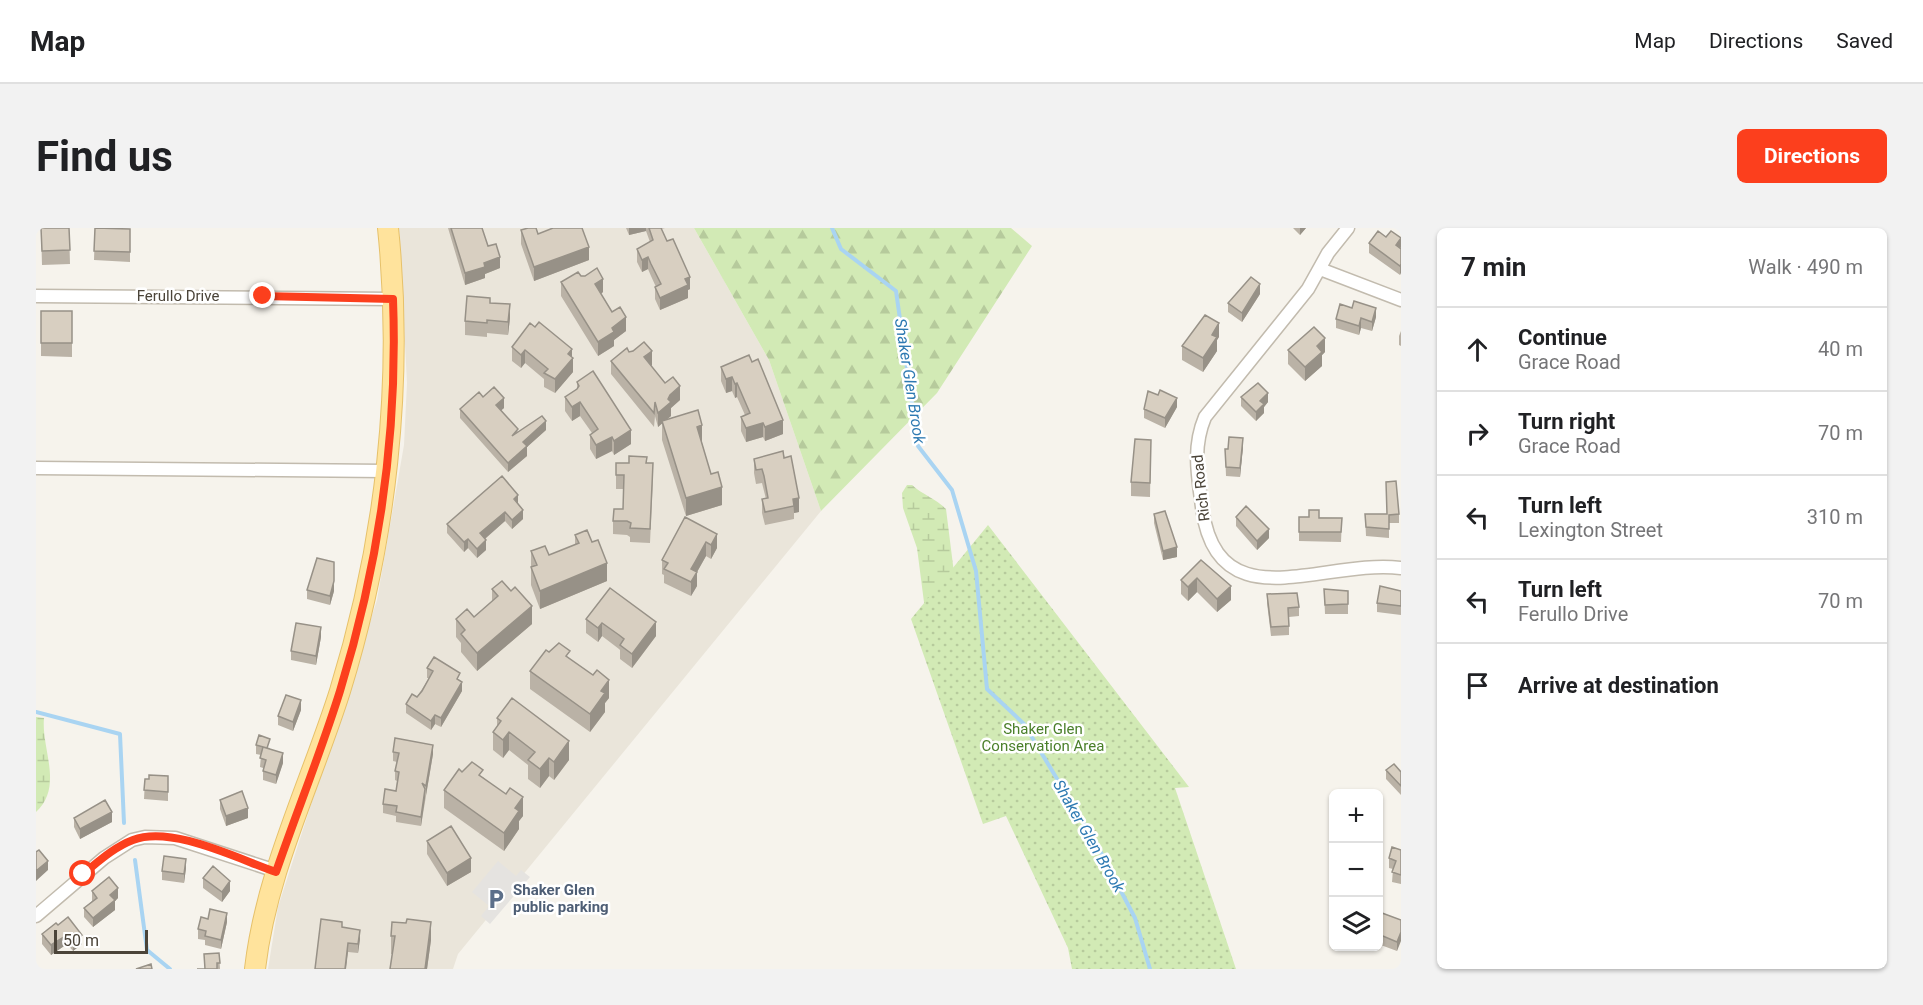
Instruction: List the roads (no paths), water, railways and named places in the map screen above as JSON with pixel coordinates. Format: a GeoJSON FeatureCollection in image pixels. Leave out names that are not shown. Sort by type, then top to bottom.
{"type":"FeatureCollection","features":[{"type":"Feature","properties":{"kind":"main road"},"geometry":{"type":"LineString","coordinates":[[255,969],[262,920],[276,872],[333,712],[353,645],[372,562],[386,471],[393,379],[393,299],[388,228]]}},
{"type":"Feature","properties":{"kind":"street","name":"Rich Road"},"geometry":{"type":"LineString","coordinates":[[1348,228],[1330,250],[1308,289],[1205,417],[1198,436],[1196,456],[1206,532],[1221,560],[1234,570],[1257,578],[1369,567],[1401,568]]}},
{"type":"Feature","properties":{"kind":"street"},"geometry":{"type":"LineString","coordinates":[[1320,269],[1401,300]]}},
{"type":"Feature","properties":{"kind":"street","name":"Ferullo Drive"},"geometry":{"type":"LineString","coordinates":[[36,296],[393,299]]}},
{"type":"Feature","properties":{"kind":"street"},"geometry":{"type":"LineString","coordinates":[[36,468],[386,471]]}},
{"type":"Feature","properties":{"kind":"street"},"geometry":{"type":"LineString","coordinates":[[36,916],[104,858],[132,840],[145,837],[175,838],[276,872]]}},
{"type":"Feature","properties":{"kind":"waterway","name":"Shaker Glen Brook"},"geometry":{"type":"LineString","coordinates":[[832,228],[841,249],[896,291],[918,446],[952,490],[976,571],[987,689],[1024,724],[1098,847],[1135,918],[1150,969]]}},
{"type":"Feature","properties":{"kind":"waterway"},"geometry":{"type":"LineString","coordinates":[[36,712],[120,734],[124,823]]}},
{"type":"Feature","properties":{"kind":"waterway"},"geometry":{"type":"LineString","coordinates":[[135,860],[147,950],[170,969]]}},
{"type":"Feature","properties":{"kind":"place","name":"Shaker Glen public parking"},"geometry":{"type":"Point","coordinates":[496,899]}},
{"type":"Feature","properties":{"kind":"park label","name":"Shaker Glen Conservation Area"},"geometry":{"type":"Point","coordinates":[1043,738]}}]}
